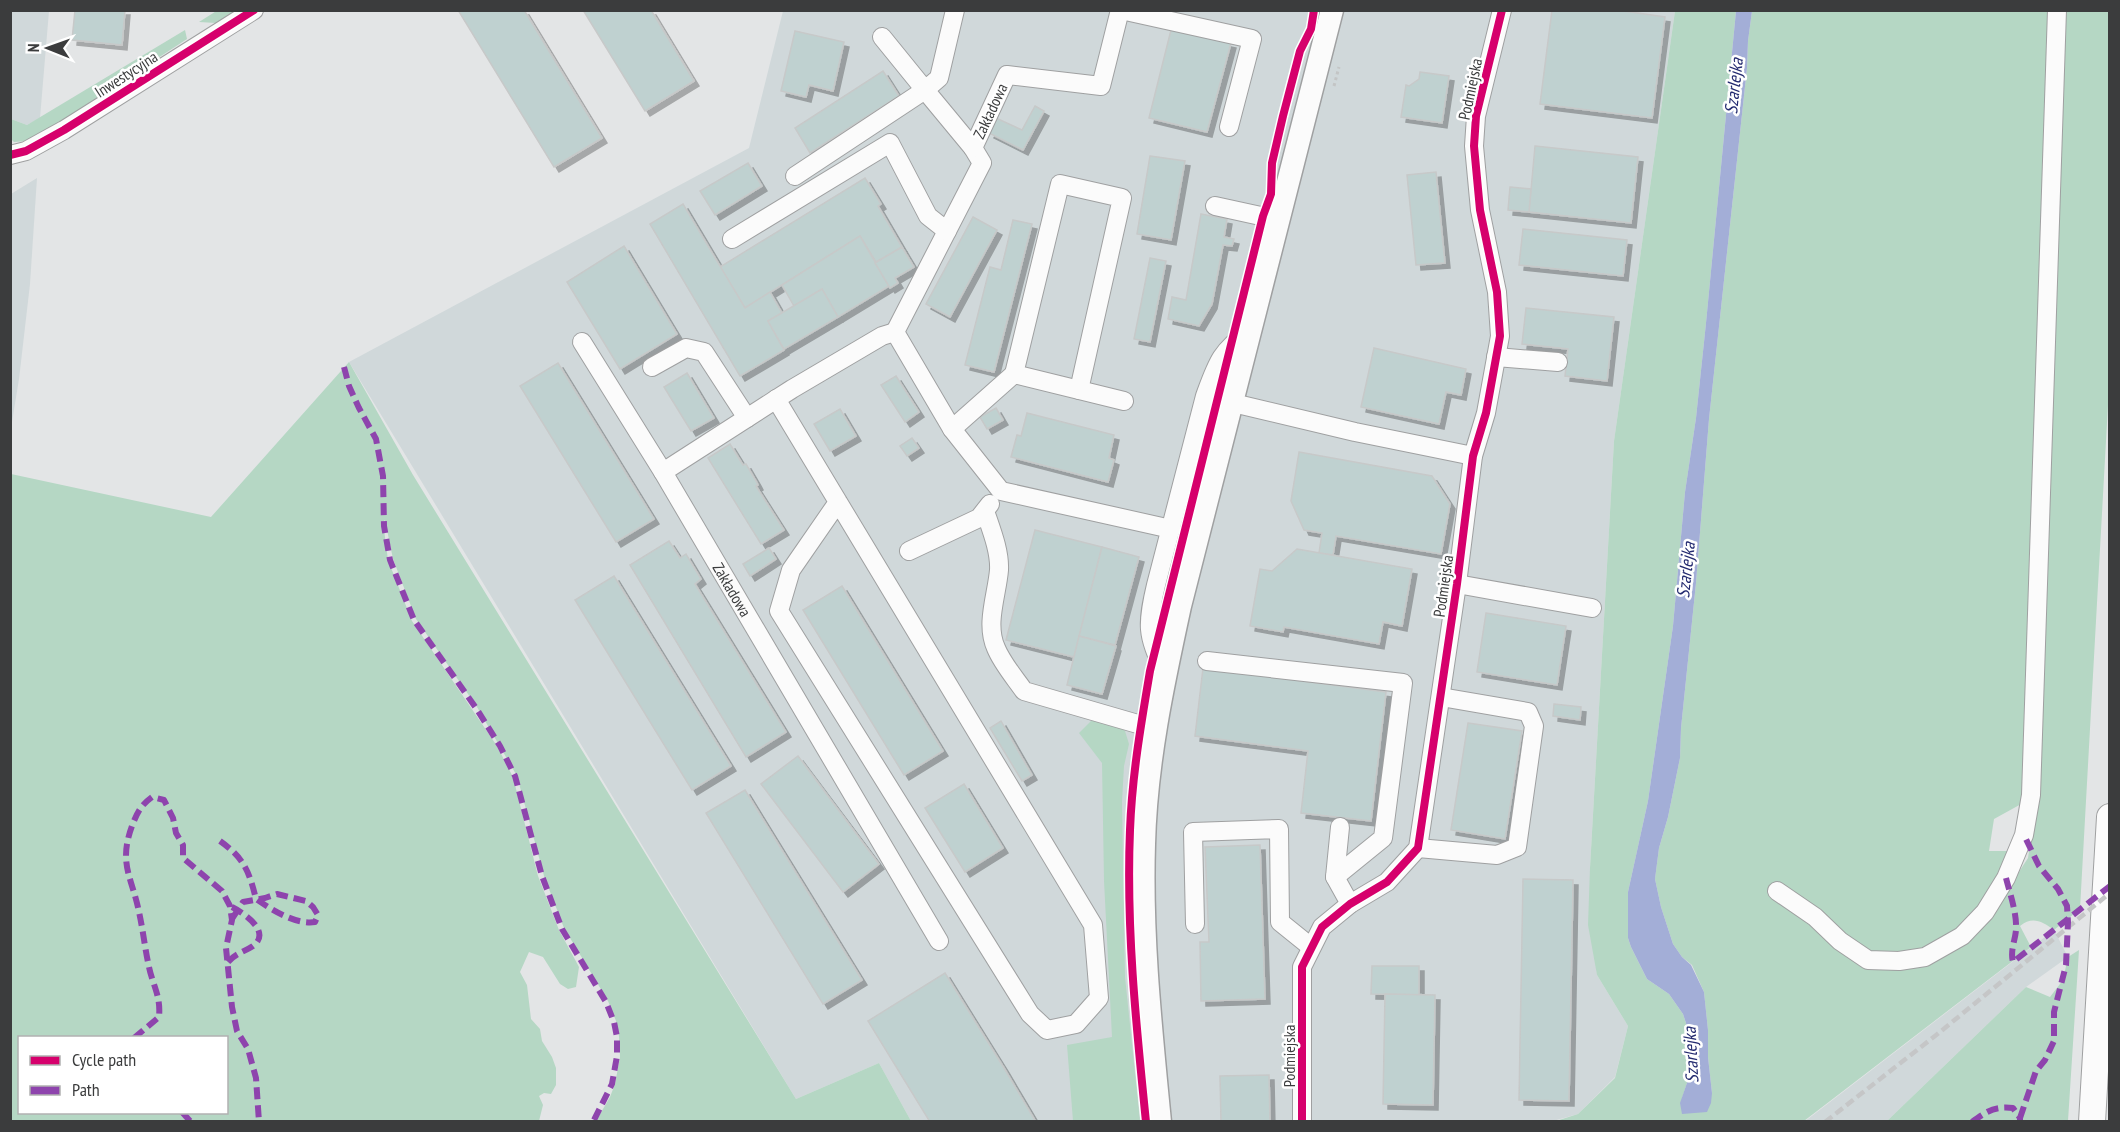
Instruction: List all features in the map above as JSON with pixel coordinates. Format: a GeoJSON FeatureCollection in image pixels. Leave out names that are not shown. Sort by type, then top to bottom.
{"type":"FeatureCollection","features":[{"type":"Feature","properties":{"kind":"highway"},"geometry":{"type":"LineString","coordinates":[[2092,1122],[2109,817]]}},
{"type":"Feature","properties":{"kind":"main road"},"geometry":{"type":"LineString","coordinates":[[1160,1122],[1146,980],[1143,891],[1146,809],[1155,729],[1165,672],[1332,10]]}},
{"type":"Feature","properties":{"kind":"street","name":"Inwestycyjna"},"geometry":{"type":"LineString","coordinates":[[10,155],[26,151],[64,130],[254,10]]}},
{"type":"Feature","properties":{"kind":"street"},"geometry":{"type":"LineString","coordinates":[[795,176],[925,90],[939,78],[955,10]]}},
{"type":"Feature","properties":{"kind":"street","name":"Zakładowa"},"geometry":{"type":"LineString","coordinates":[[895,332],[982,163],[973,148],[1007,75],[1101,86],[1120,10],[1252,39],[1230,127]]}},
{"type":"Feature","properties":{"kind":"street","name":"Podmiejska"},"geometry":{"type":"LineString","coordinates":[[1302,1122],[1302,967],[1322,927],[1350,904],[1387,882],[1418,848],[1457,584],[1473,456],[1486,413],[1500,336],[1497,292],[1480,210],[1474,146],[1476,116],[1502,10]]}},
{"type":"Feature","properties":{"kind":"street"},"geometry":{"type":"LineString","coordinates":[[1777,891],[1815,917],[1839,941],[1868,960],[1899,961],[1925,957],[1962,936],[1985,912],[2006,878],[2024,835],[2031,795],[2057,10]]}},
{"type":"Feature","properties":{"kind":"street"},"geometry":{"type":"LineString","coordinates":[[882,37],[973,148]]}},
{"type":"Feature","properties":{"kind":"street"},"geometry":{"type":"LineString","coordinates":[[732,239],[890,143],[928,216],[947,231]]}},
{"type":"Feature","properties":{"kind":"street"},"geometry":{"type":"LineString","coordinates":[[952,429],[1014,374],[1060,184],[1122,198],[1079,390]]}},
{"type":"Feature","properties":{"kind":"street"},"geometry":{"type":"LineString","coordinates":[[1215,206],[1279,220]]}},
{"type":"Feature","properties":{"kind":"street"},"geometry":{"type":"LineString","coordinates":[[1165,672],[1149,631],[1150,612],[1213,374],[1226,350],[1251,330]]}},
{"type":"Feature","properties":{"kind":"street"},"geometry":{"type":"LineString","coordinates":[[663,472],[777,399],[882,336],[895,332],[952,429],[1001,492],[1171,529]]}},
{"type":"Feature","properties":{"kind":"street","name":"Zakładowa"},"geometry":{"type":"LineString","coordinates":[[582,342],[663,472],[939,941]]}},
{"type":"Feature","properties":{"kind":"street"},"geometry":{"type":"LineString","coordinates":[[652,367],[686,348],[704,352],[747,418]]}},
{"type":"Feature","properties":{"kind":"street"},"geometry":{"type":"LineString","coordinates":[[1496,357],[1558,362]]}},
{"type":"Feature","properties":{"kind":"street"},"geometry":{"type":"LineString","coordinates":[[1014,374],[1124,401]]}},
{"type":"Feature","properties":{"kind":"street"},"geometry":{"type":"LineString","coordinates":[[777,399],[1092,925],[1099,998],[1076,1024],[1047,1030],[1030,1014],[778,611],[791,570],[838,502]]}},
{"type":"Feature","properties":{"kind":"street"},"geometry":{"type":"LineString","coordinates":[[1233,403],[1355,432],[1473,456]]}},
{"type":"Feature","properties":{"kind":"street"},"geometry":{"type":"LineString","coordinates":[[909,551],[979,518],[1001,492]]}},
{"type":"Feature","properties":{"kind":"street"},"geometry":{"type":"LineString","coordinates":[[985,511],[993,534],[999,568],[992,614],[993,638],[996,648],[1024,692],[1155,729]]}},
{"type":"Feature","properties":{"kind":"street"},"geometry":{"type":"LineString","coordinates":[[1457,584],[1592,608]]}},
{"type":"Feature","properties":{"kind":"street"},"geometry":{"type":"LineString","coordinates":[[1207,661],[1403,683],[1383,838],[1335,877]]}},
{"type":"Feature","properties":{"kind":"street"},"geometry":{"type":"LineString","coordinates":[[1418,848],[1497,855],[1517,847],[1534,726],[1528,712],[1441,697]]}},
{"type":"Feature","properties":{"kind":"street"},"geometry":{"type":"LineString","coordinates":[[1340,827],[1335,877],[1350,904]]}},
{"type":"Feature","properties":{"kind":"street"},"geometry":{"type":"LineString","coordinates":[[1195,924],[1193,832],[1279,829],[1280,922],[1311,947]]}},
{"type":"Feature","properties":{"kind":"shaded area"},"geometry":{"type":"Polygon","coordinates":[[[11,11],[49,11],[40,118],[27,125],[11,119],[11,11]]]}},
{"type":"Feature","properties":{"kind":"shaded area"},"geometry":{"type":"Polygon","coordinates":[[[783,11],[1675,11],[1614,441],[1590,868],[1597,975],[1628,1026],[1615,1077],[1578,1114],[1553,1121],[911,1121],[879,1063],[796,1099],[349,362],[749,148],[783,11]]]}},
{"type":"Feature","properties":{"kind":"shaded area"},"geometry":{"type":"Polygon","coordinates":[[[37,178],[30,284],[11,428],[11,194],[37,178]]]}},
{"type":"Feature","properties":{"kind":"shaded area"},"geometry":{"type":"Polygon","coordinates":[[[2054,930],[2068,957],[2026,987],[1887,1121],[1804,1122],[2054,930]]]}},
{"type":"Feature","properties":{"kind":"green space"},"geometry":{"type":"Polygon","coordinates":[[[218,10],[235,11],[216,23],[199,22],[218,10]]]}},
{"type":"Feature","properties":{"kind":"green space"},"geometry":{"type":"Polygon","coordinates":[[[1675,11],[1736,11],[1706,323],[1685,492],[1673,626],[1648,801],[1628,892],[1628,938],[1631,947],[1647,979],[1669,994],[1683,1014],[1686,1023],[1690,1065],[1682,1098],[1712,1093],[1704,992],[1692,965],[1682,957],[1673,944],[1655,879],[1659,848],[1680,758],[1709,419],[1752,11],[2051,11],[2023,803],[1994,819],[1989,851],[2011,851],[2005,867],[1966,928],[1899,966],[1989,918],[2028,858],[2032,831],[2061,11],[2109,11],[2109,387],[2080,909],[2054,930],[2033,920],[2020,926],[2031,947],[1804,1121],[1553,1122],[1578,1114],[1615,1078],[1628,1026],[1597,975],[1588,925],[1590,868],[1614,441],[1675,11]]]}},
{"type":"Feature","properties":{"kind":"green space"},"geometry":{"type":"Polygon","coordinates":[[[185,30],[187,39],[46,131],[28,141],[14,142],[11,139],[11,119],[27,125],[185,30]]]}},
{"type":"Feature","properties":{"kind":"green space"},"geometry":{"type":"Polygon","coordinates":[[[349,362],[413,475],[796,1099],[879,1063],[911,1121],[596,1121],[615,1084],[620,1057],[616,1021],[608,1001],[564,928],[544,876],[517,776],[477,707],[416,619],[393,559],[385,520],[383,522],[388,560],[412,621],[497,746],[513,777],[538,876],[559,930],[579,967],[576,987],[568,989],[560,984],[543,957],[529,952],[520,972],[527,985],[531,1019],[540,1029],[542,1041],[556,1068],[556,1085],[551,1094],[544,1093],[539,1096],[543,1105],[539,1121],[11,1121],[11,474],[211,517],[349,362]]]}},
{"type":"Feature","properties":{"kind":"green space"},"geometry":{"type":"Polygon","coordinates":[[[1093,719],[1112,721],[1125,731],[1129,744],[1124,766],[1122,802],[1125,977],[1140,1121],[1073,1121],[1067,1045],[1112,1037],[1104,881],[1102,763],[1079,733],[1093,719]]]}},
{"type":"Feature","properties":{"kind":"green space"},"geometry":{"type":"Polygon","coordinates":[[[2079,950],[2068,1121],[1887,1121],[2026,987],[2050,997],[2063,980],[2068,957],[2079,950]]]}},
{"type":"Feature","properties":{"kind":"water","name":"Szarlejka"},"geometry":{"type":"Polygon","coordinates":[[[1736,11],[1752,11],[1747,68],[1709,419],[1680,758],[1659,848],[1655,879],[1673,944],[1691,965],[1704,992],[1711,1103],[1707,1112],[1682,1114],[1680,1103],[1688,1080],[1690,1065],[1686,1023],[1683,1014],[1669,994],[1647,979],[1631,947],[1628,938],[1628,892],[1648,801],[1673,626],[1685,492],[1706,323],[1736,11]]]}},
{"type":"Feature","properties":{"kind":"building"},"geometry":{"type":"Polygon","coordinates":[[[75,10],[125,10],[122,45],[72,40],[75,10]]]}},
{"type":"Feature","properties":{"kind":"building"},"geometry":{"type":"Polygon","coordinates":[[[458,10],[524,10],[602,138],[554,167],[458,10]]]}},
{"type":"Feature","properties":{"kind":"building"},"geometry":{"type":"Polygon","coordinates":[[[583,10],[651,10],[694,81],[645,111],[583,10]]]}},
{"type":"Feature","properties":{"kind":"building"},"geometry":{"type":"Polygon","coordinates":[[[1552,10],[1617,10],[1665,17],[1652,118],[1540,104],[1552,10]]]}},
{"type":"Feature","properties":{"kind":"building"},"geometry":{"type":"Polygon","coordinates":[[[1171,30],[1231,43],[1207,132],[1149,118],[1171,30]]]}},
{"type":"Feature","properties":{"kind":"building"},"geometry":{"type":"Polygon","coordinates":[[[795,31],[844,42],[833,91],[809,85],[806,97],[781,91],[795,31]]]}},
{"type":"Feature","properties":{"kind":"building"},"geometry":{"type":"Polygon","coordinates":[[[883,71],[899,96],[810,153],[795,128],[883,71]]]}},
{"type":"Feature","properties":{"kind":"building"},"geometry":{"type":"Polygon","coordinates":[[[1420,72],[1449,76],[1442,123],[1401,117],[1406,85],[1409,86],[1419,79],[1420,72]]]}},
{"type":"Feature","properties":{"kind":"building"},"geometry":{"type":"Polygon","coordinates":[[[1035,106],[1044,111],[1023,150],[989,133],[996,118],[1022,130],[1035,106]]]}},
{"type":"Feature","properties":{"kind":"building"},"geometry":{"type":"Polygon","coordinates":[[[1535,146],[1638,157],[1631,223],[1529,212],[1535,146]]]}},
{"type":"Feature","properties":{"kind":"building"},"geometry":{"type":"Polygon","coordinates":[[[1150,156],[1185,161],[1171,240],[1137,234],[1150,156]]]}},
{"type":"Feature","properties":{"kind":"building"},"geometry":{"type":"Polygon","coordinates":[[[748,163],[762,186],[715,215],[700,191],[748,163]]]}},
{"type":"Feature","properties":{"kind":"building"},"geometry":{"type":"Polygon","coordinates":[[[1436,172],[1445,263],[1416,265],[1407,175],[1436,172]]]}},
{"type":"Feature","properties":{"kind":"building"},"geometry":{"type":"Polygon","coordinates":[[[865,178],[881,204],[878,206],[902,247],[876,262],[860,236],[745,308],[720,267],[865,178]]]}},
{"type":"Feature","properties":{"kind":"building"},"geometry":{"type":"Polygon","coordinates":[[[1510,187],[1531,189],[1529,212],[1508,210],[1510,187]]]}},
{"type":"Feature","properties":{"kind":"building"},"geometry":{"type":"Polygon","coordinates":[[[683,204],[745,308],[770,292],[782,313],[768,321],[784,350],[740,376],[650,224],[683,204]]]}},
{"type":"Feature","properties":{"kind":"building"},"geometry":{"type":"Polygon","coordinates":[[[1201,214],[1227,219],[1224,237],[1234,239],[1232,246],[1223,245],[1212,304],[1199,326],[1168,319],[1172,297],[1186,300],[1201,214]]]}},
{"type":"Feature","properties":{"kind":"building"},"geometry":{"type":"Polygon","coordinates":[[[973,217],[997,230],[950,317],[926,304],[973,217]]]}},
{"type":"Feature","properties":{"kind":"building"},"geometry":{"type":"Polygon","coordinates":[[[1013,220],[1032,224],[994,372],[965,365],[990,267],[1001,270],[1013,220]]]}},
{"type":"Feature","properties":{"kind":"building"},"geometry":{"type":"Polygon","coordinates":[[[1523,229],[1627,240],[1623,276],[1519,265],[1523,229]]]}},
{"type":"Feature","properties":{"kind":"building"},"geometry":{"type":"Polygon","coordinates":[[[860,236],[889,286],[838,317],[822,289],[794,306],[782,285],[860,236]]]}},
{"type":"Feature","properties":{"kind":"building"},"geometry":{"type":"Polygon","coordinates":[[[624,246],[677,334],[620,369],[567,282],[624,246]]]}},
{"type":"Feature","properties":{"kind":"building"},"geometry":{"type":"Polygon","coordinates":[[[902,247],[914,267],[895,278],[898,283],[890,288],[875,263],[902,247]]]}},
{"type":"Feature","properties":{"kind":"building"},"geometry":{"type":"Polygon","coordinates":[[[1150,258],[1166,261],[1150,342],[1134,339],[1150,258]]]}},
{"type":"Feature","properties":{"kind":"building"},"geometry":{"type":"Polygon","coordinates":[[[822,289],[838,317],[784,349],[768,321],[822,289]]]}},
{"type":"Feature","properties":{"kind":"building"},"geometry":{"type":"Polygon","coordinates":[[[1526,308],[1614,317],[1607,381],[1565,376],[1568,349],[1522,344],[1526,308]]]}},
{"type":"Feature","properties":{"kind":"building"},"geometry":{"type":"Polygon","coordinates":[[[1374,348],[1466,369],[1461,395],[1446,392],[1439,424],[1361,407],[1374,348]]]}},
{"type":"Feature","properties":{"kind":"building"},"geometry":{"type":"Polygon","coordinates":[[[558,363],[654,519],[616,542],[520,386],[558,363]]]}},
{"type":"Feature","properties":{"kind":"building"},"geometry":{"type":"Polygon","coordinates":[[[687,373],[714,418],[691,431],[664,387],[687,373]]]}},
{"type":"Feature","properties":{"kind":"building"},"geometry":{"type":"Polygon","coordinates":[[[896,376],[919,412],[905,422],[881,385],[896,376]]]}},
{"type":"Feature","properties":{"kind":"building"},"geometry":{"type":"Polygon","coordinates":[[[996,408],[1003,420],[987,429],[980,417],[996,408]]]}},
{"type":"Feature","properties":{"kind":"building"},"geometry":{"type":"Polygon","coordinates":[[[840,409],[856,436],[830,451],[814,424],[840,409]]]}},
{"type":"Feature","properties":{"kind":"building"},"geometry":{"type":"Polygon","coordinates":[[[1027,413],[1114,435],[1109,458],[1114,460],[1108,482],[1011,457],[1017,435],[1021,436],[1027,413]]]}},
{"type":"Feature","properties":{"kind":"building"},"geometry":{"type":"Polygon","coordinates":[[[912,438],[919,448],[907,456],[900,446],[912,438]]]}},
{"type":"Feature","properties":{"kind":"building"},"geometry":{"type":"Polygon","coordinates":[[[730,444],[743,465],[746,464],[758,485],[756,486],[784,530],[761,544],[708,458],[730,444]]]}},
{"type":"Feature","properties":{"kind":"building"},"geometry":{"type":"Polygon","coordinates":[[[1299,452],[1432,476],[1450,504],[1441,554],[1336,536],[1333,555],[1319,553],[1322,533],[1304,530],[1291,501],[1299,452]]]}},
{"type":"Feature","properties":{"kind":"building"},"geometry":{"type":"Polygon","coordinates":[[[1035,530],[1102,547],[1074,657],[1006,640],[1035,530]]]}},
{"type":"Feature","properties":{"kind":"building"},"geometry":{"type":"Polygon","coordinates":[[[669,541],[680,558],[686,554],[701,579],[695,584],[786,732],[746,757],[630,565],[669,541]]]}},
{"type":"Feature","properties":{"kind":"building"},"geometry":{"type":"Polygon","coordinates":[[[1102,547],[1139,557],[1115,645],[1079,636],[1102,547]]]}},
{"type":"Feature","properties":{"kind":"building"},"geometry":{"type":"Polygon","coordinates":[[[769,548],[776,559],[750,576],[743,564],[769,548]]]}},
{"type":"Feature","properties":{"kind":"building"},"geometry":{"type":"Polygon","coordinates":[[[1297,549],[1412,569],[1402,626],[1383,622],[1379,644],[1284,627],[1283,632],[1250,626],[1260,569],[1272,571],[1297,549]]]}},
{"type":"Feature","properties":{"kind":"building"},"geometry":{"type":"Polygon","coordinates":[[[614,576],[731,766],[692,790],[575,600],[614,576]]]}},
{"type":"Feature","properties":{"kind":"building"},"geometry":{"type":"Polygon","coordinates":[[[842,586],[943,751],[904,775],[803,610],[842,586]]]}},
{"type":"Feature","properties":{"kind":"building"},"geometry":{"type":"Polygon","coordinates":[[[1486,613],[1566,626],[1557,685],[1477,672],[1486,613]]]}},
{"type":"Feature","properties":{"kind":"building"},"geometry":{"type":"Polygon","coordinates":[[[1079,636],[1116,646],[1102,694],[1067,685],[1079,636]]]}},
{"type":"Feature","properties":{"kind":"building"},"geometry":{"type":"Polygon","coordinates":[[[1203,668],[1386,692],[1371,821],[1301,813],[1308,751],[1195,736],[1203,668]]]}},
{"type":"Feature","properties":{"kind":"building"},"geometry":{"type":"Polygon","coordinates":[[[1554,704],[1581,707],[1580,720],[1553,716],[1554,704]]]}},
{"type":"Feature","properties":{"kind":"building"},"geometry":{"type":"Polygon","coordinates":[[[1001,721],[1032,775],[1022,781],[990,728],[1001,721]]]}},
{"type":"Feature","properties":{"kind":"building"},"geometry":{"type":"Polygon","coordinates":[[[1468,723],[1522,731],[1505,839],[1451,830],[1468,723]]]}},
{"type":"Feature","properties":{"kind":"building"},"geometry":{"type":"Polygon","coordinates":[[[798,756],[879,864],[843,892],[761,784],[798,756]]]}},
{"type":"Feature","properties":{"kind":"building"},"geometry":{"type":"Polygon","coordinates":[[[964,784],[1003,848],[965,872],[925,808],[964,784]]]}},
{"type":"Feature","properties":{"kind":"building"},"geometry":{"type":"Polygon","coordinates":[[[745,790],[862,980],[823,1004],[706,813],[745,790]]]}},
{"type":"Feature","properties":{"kind":"building"},"geometry":{"type":"Polygon","coordinates":[[[1260,845],[1265,999],[1201,1001],[1200,942],[1209,942],[1205,847],[1260,845]]]}},
{"type":"Feature","properties":{"kind":"building"},"geometry":{"type":"Polygon","coordinates":[[[1523,879],[1573,880],[1569,1101],[1519,1100],[1523,879]]]}},
{"type":"Feature","properties":{"kind":"building"},"geometry":{"type":"Polygon","coordinates":[[[1372,966],[1419,966],[1419,995],[1371,994],[1372,966]]]}},
{"type":"Feature","properties":{"kind":"building"},"geometry":{"type":"Polygon","coordinates":[[[945,973],[1036,1122],[930,1122],[868,1021],[945,973]]]}},
{"type":"Feature","properties":{"kind":"building"},"geometry":{"type":"Polygon","coordinates":[[[1385,994],[1435,995],[1433,1105],[1383,1104],[1385,994]]]}},
{"type":"Feature","properties":{"kind":"building"},"geometry":{"type":"Polygon","coordinates":[[[1269,1075],[1270,1122],[1221,1122],[1220,1076],[1269,1075]]]}},
{"type":"Feature","properties":{"kind":"railway"},"geometry":{"type":"LineString","coordinates":[[1825,1122],[1935,1036],[2110,893]]}},
{"type":"Feature","properties":{"kind":"marked path"},"geometry":{"type":"LineString","coordinates":[[344,367],[349,386],[376,439],[383,476],[384,526],[390,560],[414,620],[476,708],[500,746],[515,776],[542,876],[562,929],[606,1002],[614,1022],[617,1056],[612,1084],[593,1122]]}},
{"type":"Feature","properties":{"kind":"marked path"},"geometry":{"type":"LineString","coordinates":[[136,1036],[159,1017],[159,1010],[158,997],[149,967],[139,912],[126,861],[126,851],[134,821],[142,806],[152,797],[164,800],[183,845],[183,858],[222,891],[230,906],[232,920],[226,948],[232,1007],[237,1031],[248,1049],[256,1078],[259,1122]]}},
{"type":"Feature","properties":{"kind":"marked path"},"geometry":{"type":"LineString","coordinates":[[2020,1118],[2036,1071],[2045,1060],[2054,1041],[2054,1012],[2066,965],[2068,922],[2067,906],[2058,889],[2039,866],[2024,835]]}},
{"type":"Feature","properties":{"kind":"marked path"},"geometry":{"type":"LineString","coordinates":[[220,841],[240,859],[251,881],[256,899],[262,903],[269,908],[292,919],[315,922],[318,915],[306,901],[277,894],[265,898],[243,902],[232,919]]}},
{"type":"Feature","properties":{"kind":"marked path"},"geometry":{"type":"LineString","coordinates":[[2006,878],[2016,924],[2012,950],[2013,962],[2110,886]]}},
{"type":"Feature","properties":{"kind":"marked path"},"geometry":{"type":"LineString","coordinates":[[228,962],[253,946],[258,941],[259,935],[258,929],[249,918],[232,907]]}},
{"type":"Feature","properties":{"kind":"marked path"},"geometry":{"type":"LineString","coordinates":[[1972,1122],[1991,1110],[2001,1108],[2013,1108],[2020,1122]]}},
{"type":"Feature","properties":{"kind":"marked path"},"geometry":{"type":"LineString","coordinates":[[184,1114],[191,1122]]}},
{"type":"Feature","properties":{"kind":"cycle path"},"geometry":{"type":"LineString","coordinates":[[10,155],[26,151],[64,130],[254,10]]}},
{"type":"Feature","properties":{"kind":"cycle path"},"geometry":{"type":"LineString","coordinates":[[1146,1122],[1135,1012],[1129,903],[1131,810],[1140,730],[1150,671],[1263,216],[1271,194],[1272,163],[1283,116],[1300,51],[1311,29],[1314,10]]}},
{"type":"Feature","properties":{"kind":"cycle path"},"geometry":{"type":"LineString","coordinates":[[1302,1122],[1302,967],[1322,927],[1350,904],[1387,882],[1418,848],[1457,584],[1473,456],[1486,413],[1500,336],[1497,292],[1480,210],[1474,146],[1476,116],[1502,10]]}}]}
